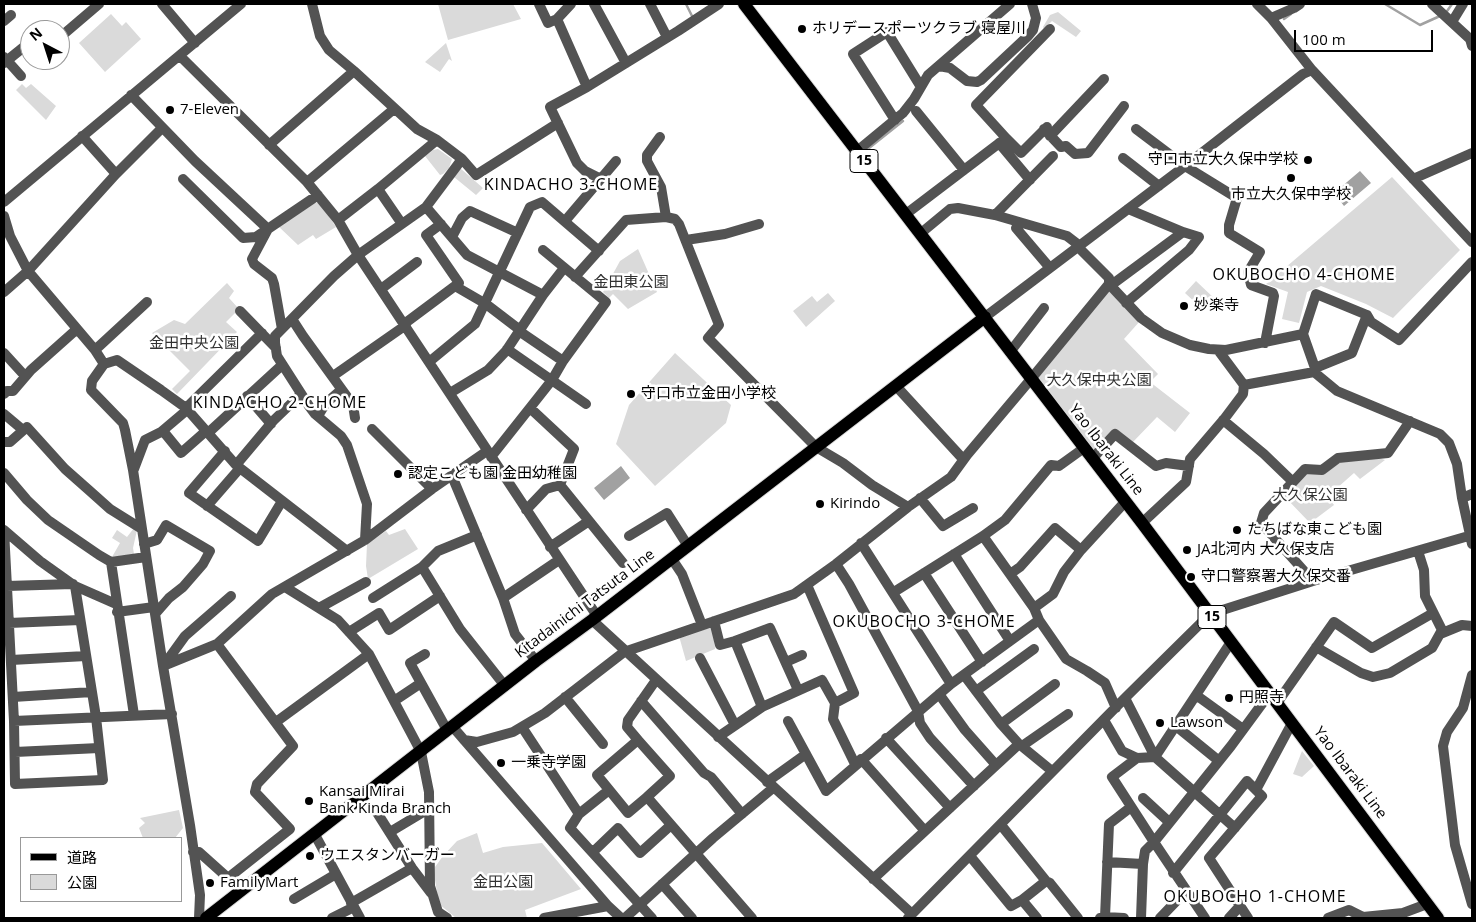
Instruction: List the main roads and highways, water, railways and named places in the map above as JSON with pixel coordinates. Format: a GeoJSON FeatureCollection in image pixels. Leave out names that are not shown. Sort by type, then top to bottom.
{"type":"FeatureCollection","features":[{"type":"Feature","properties":{"kind":"main road","name":"Yao Ibaraki Line"},"geometry":{"type":"LineString","coordinates":[[744,4],[1142,523],[1438,918]]}},
{"type":"Feature","properties":{"kind":"main road","name":"Kitadainichi Tatsuta Line"},"geometry":{"type":"LineString","coordinates":[[206,918],[536,661],[985,317]]}},
{"type":"Feature","properties":{"kind":"waterway"},"geometry":{"type":"LineString","coordinates":[[686,4],[693,18]]}},
{"type":"Feature","properties":{"kind":"waterway"},"geometry":{"type":"LineString","coordinates":[[1385,4],[1420,25],[1440,16]]}},
{"type":"Feature","properties":{"kind":"waterway"},"geometry":{"type":"LineString","coordinates":[[1445,14],[1452,4]]}},
{"type":"Feature","properties":{"kind":"waterway"},"geometry":{"type":"LineString","coordinates":[[1284,19],[1291,14]]}},
{"type":"Feature","properties":{"kind":"waterway"},"geometry":{"type":"LineString","coordinates":[[864,152],[903,121]]}},
{"type":"Feature","properties":{"kind":"place","name":"ホリデースポーツクラブ 寝屋川"},"geometry":{"type":"Point","coordinates":[802,29]}},
{"type":"Feature","properties":{"kind":"place","name":"7-Eleven"},"geometry":{"type":"Point","coordinates":[170,110]}},
{"type":"Feature","properties":{"kind":"place","name":"守口市立大久保中学校"},"geometry":{"type":"Point","coordinates":[1308,160]}},
{"type":"Feature","properties":{"kind":"place","name":"市立大久保中学校"},"geometry":{"type":"Point","coordinates":[1291,178]}},
{"type":"Feature","properties":{"kind":"place","name":"妙楽寺"},"geometry":{"type":"Point","coordinates":[1184,306]}},
{"type":"Feature","properties":{"kind":"place","name":"守口市立金田小学校"},"geometry":{"type":"Point","coordinates":[631,394]}},
{"type":"Feature","properties":{"kind":"place","name":"認定こども園 金田幼稚園"},"geometry":{"type":"Point","coordinates":[398,474]}},
{"type":"Feature","properties":{"kind":"place","name":"Kirindo"},"geometry":{"type":"Point","coordinates":[820,504]}},
{"type":"Feature","properties":{"kind":"place","name":"たちばな東こども園"},"geometry":{"type":"Point","coordinates":[1237,530]}},
{"type":"Feature","properties":{"kind":"place","name":"JA北河内 大久保支店"},"geometry":{"type":"Point","coordinates":[1187,550]}},
{"type":"Feature","properties":{"kind":"place","name":"守口警察署大久保交番"},"geometry":{"type":"Point","coordinates":[1191,577]}},
{"type":"Feature","properties":{"kind":"place","name":"円照寺"},"geometry":{"type":"Point","coordinates":[1229,698]}},
{"type":"Feature","properties":{"kind":"place","name":"Lawson"},"geometry":{"type":"Point","coordinates":[1160,723]}},
{"type":"Feature","properties":{"kind":"place","name":"一乗寺学園"},"geometry":{"type":"Point","coordinates":[501,763]}},
{"type":"Feature","properties":{"kind":"place","name":"Kansai Mirai Bank Kinda Branch"},"geometry":{"type":"Point","coordinates":[309,801]}},
{"type":"Feature","properties":{"kind":"place","name":"ウエスタンバーガー"},"geometry":{"type":"Point","coordinates":[310,856]}},
{"type":"Feature","properties":{"kind":"place","name":"FamilyMart"},"geometry":{"type":"Point","coordinates":[210,883]}},
{"type":"Feature","properties":{"kind":"district","name":"KINDACHO 3-CHOME"},"geometry":{"type":"Point","coordinates":[571,185]}},
{"type":"Feature","properties":{"kind":"district","name":"OKUBOCHO 4-CHOME"},"geometry":{"type":"Point","coordinates":[1304,275]}},
{"type":"Feature","properties":{"kind":"district","name":"KINDACHO 2-CHOME"},"geometry":{"type":"Point","coordinates":[280,403]}},
{"type":"Feature","properties":{"kind":"district","name":"OKUBOCHO 3-CHOME"},"geometry":{"type":"Point","coordinates":[924,622]}},
{"type":"Feature","properties":{"kind":"district","name":"OKUBOCHO 1-CHOME"},"geometry":{"type":"Point","coordinates":[1255,897]}},
{"type":"Feature","properties":{"kind":"park label","name":"金田東公園"},"geometry":{"type":"Point","coordinates":[631,283]}},
{"type":"Feature","properties":{"kind":"park label","name":"金田中央公園"},"geometry":{"type":"Point","coordinates":[194,344]}},
{"type":"Feature","properties":{"kind":"park label","name":"大久保中央公園"},"geometry":{"type":"Point","coordinates":[1099,381]}},
{"type":"Feature","properties":{"kind":"park label","name":"大久保公園"},"geometry":{"type":"Point","coordinates":[1310,496]}},
{"type":"Feature","properties":{"kind":"park label","name":"金田公園"},"geometry":{"type":"Point","coordinates":[503,883]}}]}
